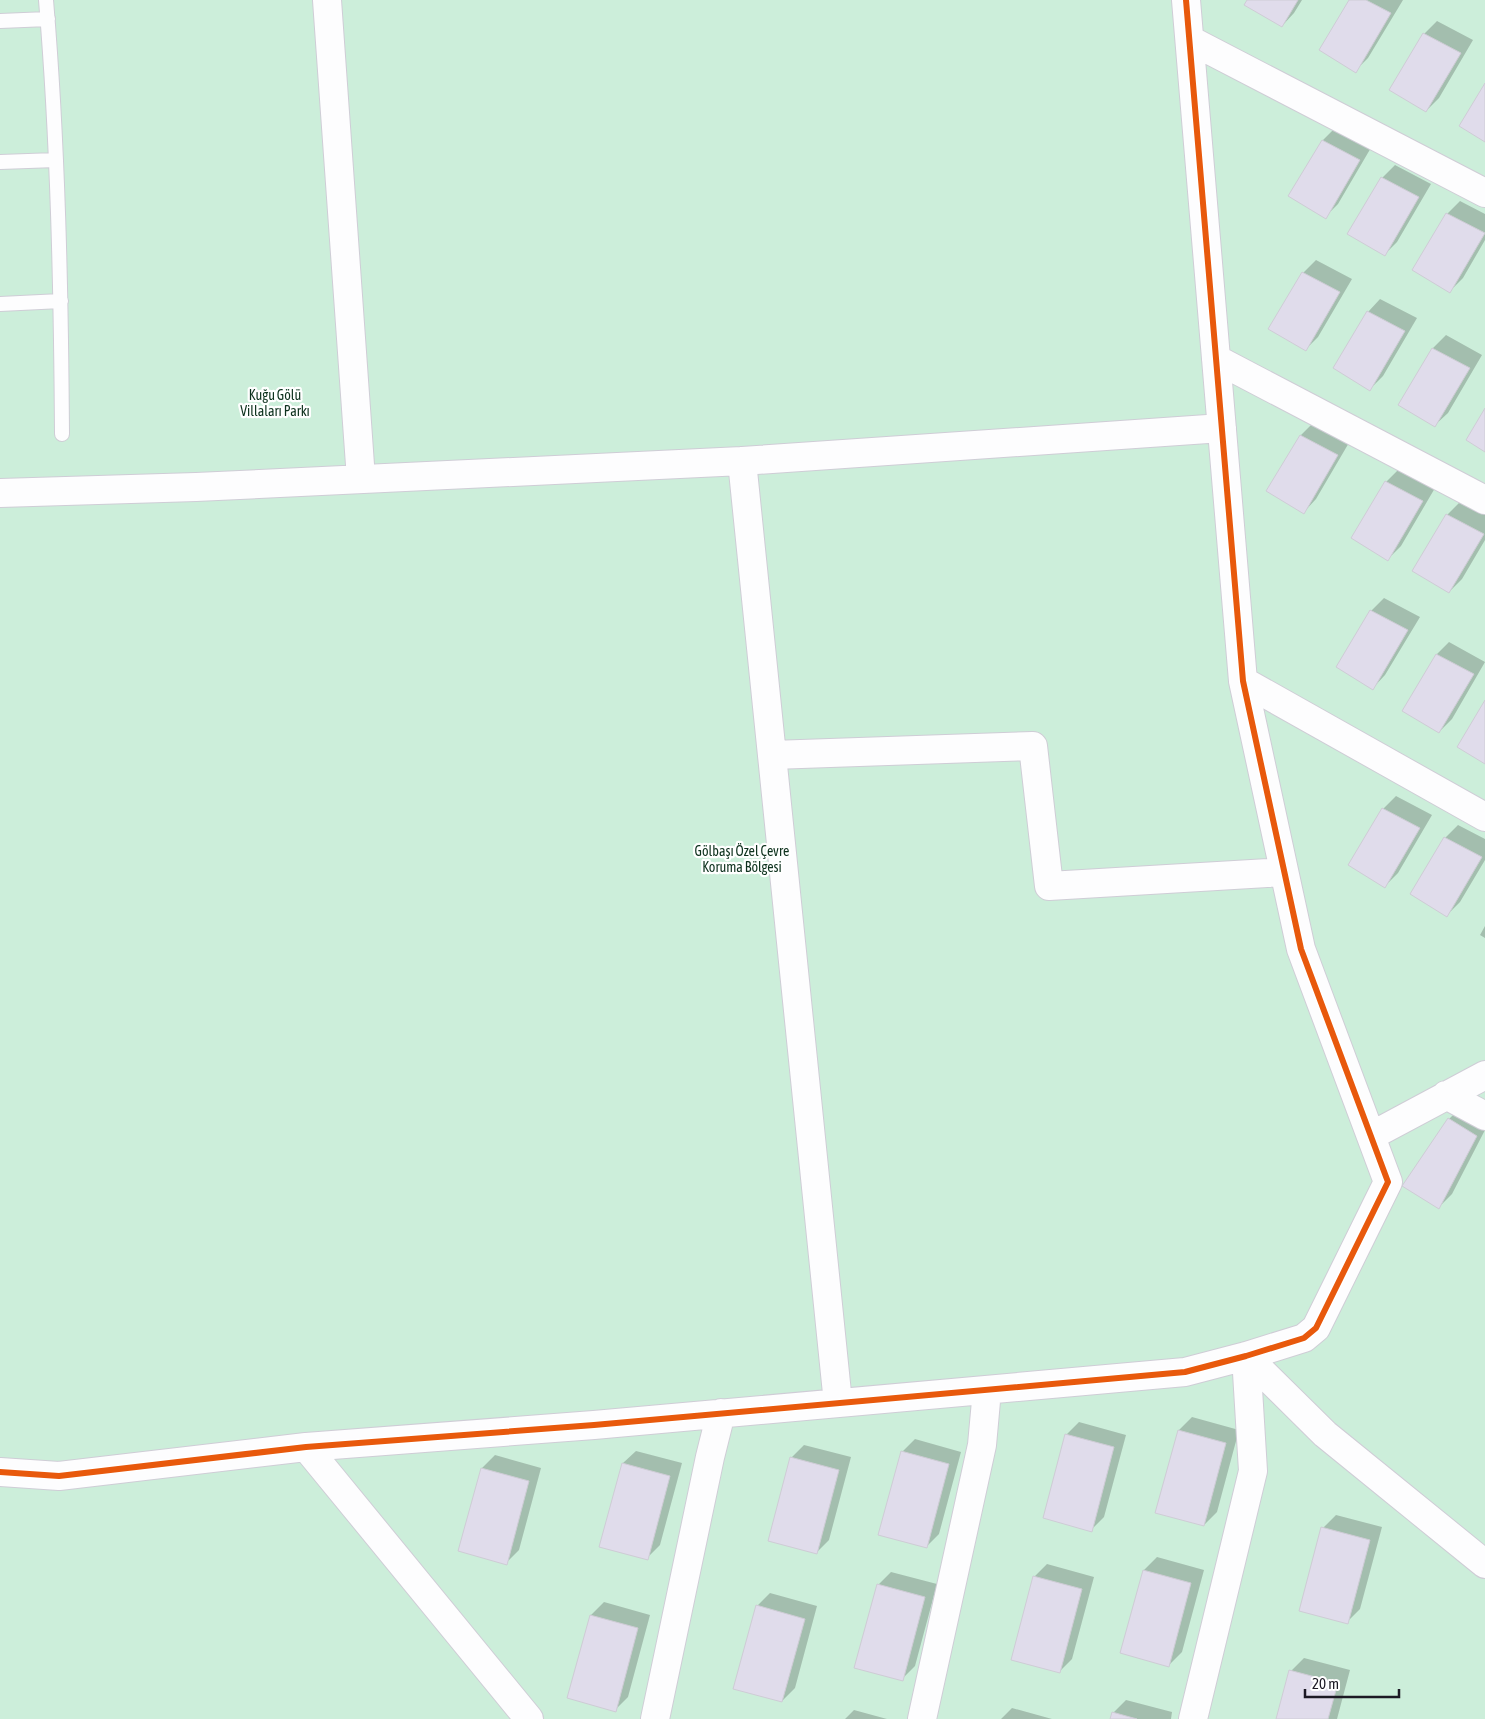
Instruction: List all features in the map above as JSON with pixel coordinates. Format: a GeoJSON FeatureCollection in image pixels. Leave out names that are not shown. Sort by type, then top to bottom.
{"type":"FeatureCollection","features":[{"type":"Feature","properties":{"kind":"street"},"geometry":{"type":"LineString","coordinates":[[327,0],[361,479]]}},
{"type":"Feature","properties":{"kind":"street"},"geometry":{"type":"LineString","coordinates":[[0,1472],[59,1476],[306,1447],[721,1414],[1186,1372],[1304,1338],[1316,1328],[1388,1182],[1301,949],[1243,681],[1186,0]]}},
{"type":"Feature","properties":{"kind":"street"},"geometry":{"type":"LineString","coordinates":[[1190,40],[1485,193]]}},
{"type":"Feature","properties":{"kind":"street"},"geometry":{"type":"LineString","coordinates":[[1216,359],[1485,500]]}},
{"type":"Feature","properties":{"kind":"street"},"geometry":{"type":"LineString","coordinates":[[0,493],[196,487],[742,461],[1222,428]]}},
{"type":"Feature","properties":{"kind":"street"},"geometry":{"type":"LineString","coordinates":[[742,461],[838,1403]]}},
{"type":"Feature","properties":{"kind":"street"},"geometry":{"type":"LineString","coordinates":[[1243,681],[1485,817]]}},
{"type":"Feature","properties":{"kind":"street"},"geometry":{"type":"LineString","coordinates":[[772,755],[1033,746],[1049,886],[1284,872]]}},
{"type":"Feature","properties":{"kind":"street"},"geometry":{"type":"LineString","coordinates":[[1371,1136],[1485,1075]]}},
{"type":"Feature","properties":{"kind":"street"},"geometry":{"type":"LineString","coordinates":[[1446,1096],[1485,1116]]}},
{"type":"Feature","properties":{"kind":"street"},"geometry":{"type":"LineString","coordinates":[[1246,1356],[1325,1434],[1485,1564]]}},
{"type":"Feature","properties":{"kind":"street"},"geometry":{"type":"LineString","coordinates":[[1193,1719],[1253,1471],[1246,1356]]}},
{"type":"Feature","properties":{"kind":"street"},"geometry":{"type":"LineString","coordinates":[[922,1719],[982,1445],[987,1390]]}},
{"type":"Feature","properties":{"kind":"street"},"geometry":{"type":"LineString","coordinates":[[655,1719],[710,1457],[721,1414]]}},
{"type":"Feature","properties":{"kind":"street"},"geometry":{"type":"LineString","coordinates":[[306,1447],[529,1719]]}},
{"type":"Feature","properties":{"kind":"lane"},"geometry":{"type":"LineString","coordinates":[[46,0],[56,160],[61,301],[62,434]]}},
{"type":"Feature","properties":{"kind":"lane"},"geometry":{"type":"LineString","coordinates":[[0,21],[48,19]]}},
{"type":"Feature","properties":{"kind":"lane"},"geometry":{"type":"LineString","coordinates":[[0,162],[56,160]]}},
{"type":"Feature","properties":{"kind":"lane"},"geometry":{"type":"LineString","coordinates":[[0,304],[61,301]]}},
{"type":"Feature","properties":{"kind":"green space","name":"Gölbaşı Özel Çevre Koruma Bölgesi"},"geometry":{"type":"Polygon","coordinates":[[[0,0],[1485,0],[1485,1719],[0,1719],[0,0]]]}},
{"type":"Feature","properties":{"kind":"building"},"geometry":{"type":"Polygon","coordinates":[[[1247,0],[1298,0],[1282,27],[1244,5],[1247,0]]]}},
{"type":"Feature","properties":{"kind":"building"},"geometry":{"type":"Polygon","coordinates":[[[1349,0],[1366,0],[1391,13],[1356,73],[1319,50],[1349,0]]]}},
{"type":"Feature","properties":{"kind":"building"},"geometry":{"type":"Polygon","coordinates":[[[1423,33],[1461,53],[1426,112],[1389,90],[1423,33]]]}},
{"type":"Feature","properties":{"kind":"building"},"geometry":{"type":"Polygon","coordinates":[[[1485,83],[1485,142],[1459,126],[1485,83]]]}},
{"type":"Feature","properties":{"kind":"building"},"geometry":{"type":"Polygon","coordinates":[[[1322,140],[1360,160],[1326,219],[1288,196],[1322,140]]]}},
{"type":"Feature","properties":{"kind":"building"},"geometry":{"type":"Polygon","coordinates":[[[1381,177],[1419,197],[1385,256],[1347,234],[1381,177]]]}},
{"type":"Feature","properties":{"kind":"building"},"geometry":{"type":"Polygon","coordinates":[[[1446,213],[1485,233],[1450,293],[1412,270],[1446,213]]]}},
{"type":"Feature","properties":{"kind":"building"},"geometry":{"type":"Polygon","coordinates":[[[1302,272],[1340,292],[1306,351],[1268,329],[1302,272]]]}},
{"type":"Feature","properties":{"kind":"building"},"geometry":{"type":"Polygon","coordinates":[[[1367,311],[1405,331],[1370,391],[1333,368],[1367,311]]]}},
{"type":"Feature","properties":{"kind":"building"},"geometry":{"type":"Polygon","coordinates":[[[1432,348],[1470,368],[1435,427],[1398,405],[1432,348]]]}},
{"type":"Feature","properties":{"kind":"building"},"geometry":{"type":"Polygon","coordinates":[[[1485,408],[1485,452],[1466,440],[1485,408]]]}},
{"type":"Feature","properties":{"kind":"building"},"geometry":{"type":"Polygon","coordinates":[[[1300,435],[1338,455],[1304,514],[1266,491],[1300,435]]]}},
{"type":"Feature","properties":{"kind":"building"},"geometry":{"type":"Polygon","coordinates":[[[1385,481],[1423,501],[1388,561],[1351,538],[1385,481]]]}},
{"type":"Feature","properties":{"kind":"building"},"geometry":{"type":"Polygon","coordinates":[[[1446,514],[1484,534],[1449,593],[1412,571],[1446,514]]]}},
{"type":"Feature","properties":{"kind":"building"},"geometry":{"type":"Polygon","coordinates":[[[1370,610],[1408,630],[1373,690],[1336,667],[1370,610]]]}},
{"type":"Feature","properties":{"kind":"building"},"geometry":{"type":"Polygon","coordinates":[[[1436,654],[1474,674],[1439,733],[1402,711],[1436,654]]]}},
{"type":"Feature","properties":{"kind":"building"},"geometry":{"type":"Polygon","coordinates":[[[1485,700],[1485,764],[1457,747],[1485,700]]]}},
{"type":"Feature","properties":{"kind":"building"},"geometry":{"type":"Polygon","coordinates":[[[1382,808],[1420,828],[1385,888],[1348,865],[1382,808]]]}},
{"type":"Feature","properties":{"kind":"building"},"geometry":{"type":"Polygon","coordinates":[[[1444,837],[1482,857],[1447,917],[1410,894],[1444,837]]]}},
{"type":"Feature","properties":{"kind":"building"},"geometry":{"type":"Polygon","coordinates":[[[1448,1118],[1477,1136],[1439,1209],[1402,1186],[1448,1118]]]}},
{"type":"Feature","properties":{"kind":"building"},"geometry":{"type":"Polygon","coordinates":[[[1178,1430],[1226,1443],[1204,1526],[1155,1513],[1178,1430]]]}},
{"type":"Feature","properties":{"kind":"building"},"geometry":{"type":"Polygon","coordinates":[[[1065,1434],[1114,1447],[1092,1532],[1043,1518],[1065,1434]]]}},
{"type":"Feature","properties":{"kind":"building"},"geometry":{"type":"Polygon","coordinates":[[[901,1451],[949,1464],[927,1548],[878,1535],[901,1451]]]}},
{"type":"Feature","properties":{"kind":"building"},"geometry":{"type":"Polygon","coordinates":[[[790,1457],[839,1470],[817,1554],[768,1541],[790,1457]]]}},
{"type":"Feature","properties":{"kind":"building"},"geometry":{"type":"Polygon","coordinates":[[[622,1463],[670,1476],[648,1560],[599,1547],[622,1463]]]}},
{"type":"Feature","properties":{"kind":"building"},"geometry":{"type":"Polygon","coordinates":[[[481,1468],[529,1481],[507,1565],[458,1551],[481,1468]]]}},
{"type":"Feature","properties":{"kind":"building"},"geometry":{"type":"Polygon","coordinates":[[[1321,1527],[1370,1540],[1348,1624],[1299,1611],[1321,1527]]]}},
{"type":"Feature","properties":{"kind":"building"},"geometry":{"type":"Polygon","coordinates":[[[1143,1570],[1191,1583],[1169,1667],[1120,1653],[1143,1570]]]}},
{"type":"Feature","properties":{"kind":"building"},"geometry":{"type":"Polygon","coordinates":[[[1033,1576],[1082,1589],[1060,1673],[1011,1660],[1033,1576]]]}},
{"type":"Feature","properties":{"kind":"building"},"geometry":{"type":"Polygon","coordinates":[[[877,1584],[925,1597],[903,1681],[854,1668],[877,1584]]]}},
{"type":"Feature","properties":{"kind":"building"},"geometry":{"type":"Polygon","coordinates":[[[756,1605],[805,1619],[782,1702],[733,1689],[756,1605]]]}},
{"type":"Feature","properties":{"kind":"building"},"geometry":{"type":"Polygon","coordinates":[[[590,1615],[638,1628],[616,1712],[567,1698],[590,1615]]]}},
{"type":"Feature","properties":{"kind":"building"},"geometry":{"type":"Polygon","coordinates":[[[1289,1670],[1338,1683],[1328,1719],[1276,1719],[1289,1670]]]}},
{"type":"Feature","properties":{"kind":"building"},"geometry":{"type":"Polygon","coordinates":[[[1112,1712],[1137,1719],[1110,1719],[1112,1712]]]}},
{"type":"Feature","properties":{"kind":"cycle path"},"geometry":{"type":"LineString","coordinates":[[0,1472],[59,1476],[306,1447],[594,1425],[1185,1372],[1304,1338],[1316,1328],[1388,1182],[1301,949],[1243,681],[1186,0]]}},
{"type":"Feature","properties":{"kind":"park label","name":"Kuğu Gölü Villaları Parkı"},"geometry":{"type":"Point","coordinates":[275,404]}}]}
